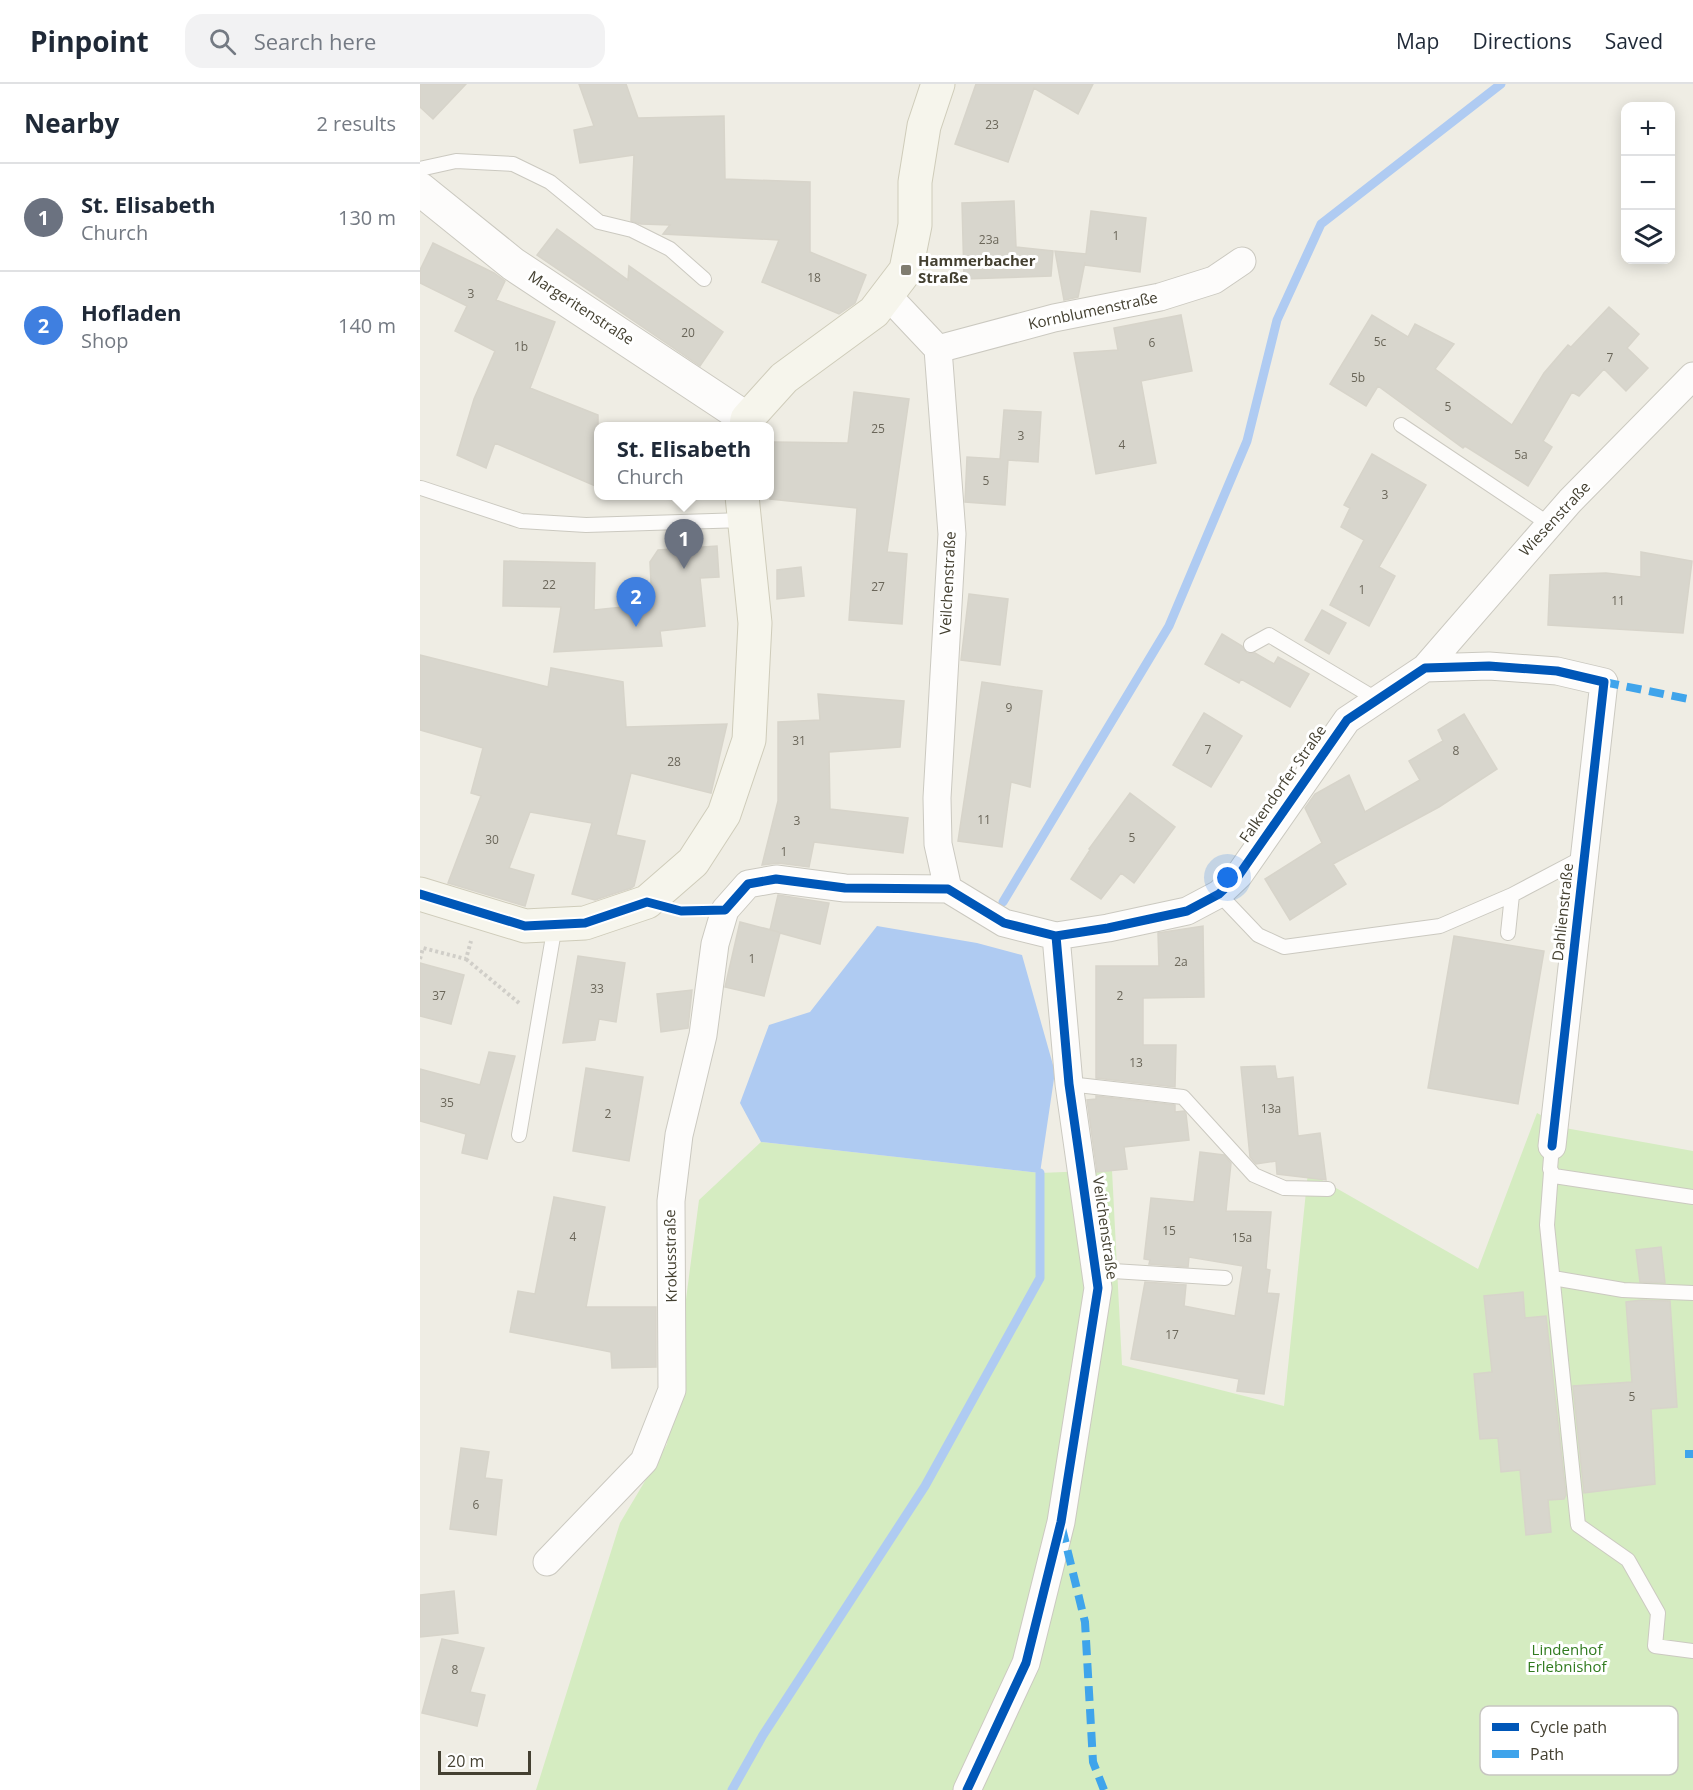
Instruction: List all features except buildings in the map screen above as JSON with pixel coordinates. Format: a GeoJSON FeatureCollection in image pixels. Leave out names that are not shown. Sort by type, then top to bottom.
{"type":"FeatureCollection","features":[{"type":"Feature","properties":{"kind":"main road"},"geometry":{"type":"LineString","coordinates":[[748,422],[784,378],[874,312],[906,270],[915,225],[915,182],[924,126],[938,84]]}},
{"type":"Feature","properties":{"kind":"main road"},"geometry":{"type":"LineString","coordinates":[[420,894],[525,926],[585,923],[647,902],[693,862],[724,814],[749,740],[755,623],[743,508]]}},
{"type":"Feature","properties":{"kind":"street","name":"Margeritenstraße"},"geometry":{"type":"LineString","coordinates":[[420,189],[513,264],[746,422]]}},
{"type":"Feature","properties":{"kind":"street","name":"Kornblumenstraße"},"geometry":{"type":"LineString","coordinates":[[938,349],[1054,318],[1160,297],[1214,280],[1242,261]]}},
{"type":"Feature","properties":{"kind":"street"},"geometry":{"type":"LineString","coordinates":[[888,296],[938,349]]}},
{"type":"Feature","properties":{"kind":"street","name":"Veilchenstraße"},"geometry":{"type":"LineString","coordinates":[[938,349],[952,534],[937,798],[938,844],[948,889]]}},
{"type":"Feature","properties":{"kind":"street","name":"Wiesenstraße"},"geometry":{"type":"LineString","coordinates":[[1425,668],[1549,524],[1693,376]]}},
{"type":"Feature","properties":{"kind":"street","name":"Dahlienstraße"},"geometry":{"type":"LineString","coordinates":[[1425,668],[1489,666],[1557,671],[1604,682],[1551,1159]]}},
{"type":"Feature","properties":{"kind":"street","name":"Falkendorfer Straße"},"geometry":{"type":"LineString","coordinates":[[948,889],[1004,923],[1056,936],[1108,928],[1187,911],[1219,894],[1239,875],[1347,720],[1425,668]]}},
{"type":"Feature","properties":{"kind":"street","name":"Krokusstraße"},"geometry":{"type":"LineString","coordinates":[[547,1562],[644,1461],[672,1390],[671,1201],[679,1135],[703,1035],[715,944],[725,910],[748,884],[776,879],[844,888],[948,889]]}},
{"type":"Feature","properties":{"kind":"street","name":"Veilchenstraße"},"geometry":{"type":"LineString","coordinates":[[967,1790],[1026,1663],[1061,1522],[1098,1288],[1069,1084],[1056,936]]}},
{"type":"Feature","properties":{"kind":"lane"},"geometry":{"type":"LineString","coordinates":[[420,169],[456,161],[513,164],[550,182],[599,222],[632,230],[670,249],[704,279]]}},
{"type":"Feature","properties":{"kind":"lane"},"geometry":{"type":"LineString","coordinates":[[1401,425],[1549,524]]}},
{"type":"Feature","properties":{"kind":"lane"},"geometry":{"type":"LineString","coordinates":[[421,488],[521,521],[586,525],[743,508]]}},
{"type":"Feature","properties":{"kind":"lane"},"geometry":{"type":"LineString","coordinates":[[1251,645],[1269,634],[1376,699]]}},
{"type":"Feature","properties":{"kind":"lane"},"geometry":{"type":"LineString","coordinates":[[1219,894],[1258,935],[1284,947],[1440,926],[1512,895],[1584,857]]}},
{"type":"Feature","properties":{"kind":"lane"},"geometry":{"type":"LineString","coordinates":[[1508,933],[1512,895]]}},
{"type":"Feature","properties":{"kind":"lane"},"geometry":{"type":"LineString","coordinates":[[519,1135],[555,925]]}},
{"type":"Feature","properties":{"kind":"lane"},"geometry":{"type":"LineString","coordinates":[[1069,1084],[1184,1097],[1254,1175],[1284,1188],[1328,1189]]}},
{"type":"Feature","properties":{"kind":"lane"},"geometry":{"type":"LineString","coordinates":[[1551,1159],[1556,1177],[1693,1197]]}},
{"type":"Feature","properties":{"kind":"lane"},"geometry":{"type":"LineString","coordinates":[[1551,1159],[1548,1225],[1556,1329],[1578,1525],[1628,1560],[1658,1613],[1655,1646],[1693,1651]]}},
{"type":"Feature","properties":{"kind":"lane"},"geometry":{"type":"LineString","coordinates":[[1097,1270],[1225,1278]]}},
{"type":"Feature","properties":{"kind":"lane"},"geometry":{"type":"LineString","coordinates":[[1553,1278],[1623,1290],[1693,1293]]}},
{"type":"Feature","properties":{"kind":"path"},"geometry":{"type":"LineString","coordinates":[[466,959],[477,911]]}},
{"type":"Feature","properties":{"kind":"path"},"geometry":{"type":"LineString","coordinates":[[420,959],[423,948],[466,959],[539,1020]]}},
{"type":"Feature","properties":{"kind":"green space","name":"Lindenhof Erlebnishof"},"geometry":{"type":"Polygon","coordinates":[[[1537,1113],[1565,1128],[1693,1151],[1693,1790],[536,1790],[620,1523],[667,1444],[699,1200],[761,1142],[1040,1173],[1112,1170],[1122,1365],[1284,1406],[1308,1172],[1478,1269],[1537,1113]]]}},
{"type":"Feature","properties":{"kind":"water"},"geometry":{"type":"Polygon","coordinates":[[[877,926],[977,943],[1022,955],[1055,1072],[1040,1173],[761,1142],[740,1103],[769,1025],[810,1012],[877,926]]]}},
{"type":"Feature","properties":{"kind":"waterway"},"geometry":{"type":"LineString","coordinates":[[1003,902],[1169,626],[1247,441],[1277,320],[1321,224],[1501,84]]}},
{"type":"Feature","properties":{"kind":"waterway"},"geometry":{"type":"LineString","coordinates":[[732,1790],[763,1735],[925,1486],[1040,1278],[1040,1173]]}},
{"type":"Feature","properties":{"kind":"marked path"},"geometry":{"type":"LineString","coordinates":[[1604,682],[1693,700]]}},
{"type":"Feature","properties":{"kind":"marked path"},"geometry":{"type":"LineString","coordinates":[[1685,1454],[1693,1454]]}},
{"type":"Feature","properties":{"kind":"marked path"},"geometry":{"type":"LineString","coordinates":[[1062,1528],[1085,1622],[1093,1762],[1104,1790]]}},
{"type":"Feature","properties":{"kind":"cycle path"},"geometry":{"type":"LineString","coordinates":[[420,894],[525,926],[585,923],[647,902],[681,911],[725,910],[748,884],[776,879],[845,888],[948,889],[1004,923],[1056,936],[1108,928],[1187,911],[1219,894],[1239,875],[1347,720],[1425,668],[1489,666],[1557,671],[1604,682],[1552,1146]]}},
{"type":"Feature","properties":{"kind":"cycle path"},"geometry":{"type":"LineString","coordinates":[[967,1790],[1026,1663],[1061,1522],[1098,1288],[1069,1084],[1056,936]]}},
{"type":"Feature","properties":{"kind":"place","name":"Hammerbacher Straße"},"geometry":{"type":"Point","coordinates":[906,270]}},
{"type":"Feature","properties":{"kind":"place","name":"St. Elisabeth"},"geometry":{"type":"Point","coordinates":[684,569]}},
{"type":"Feature","properties":{"kind":"place","name":"Hofladen"},"geometry":{"type":"Point","coordinates":[636,627]}}]}
